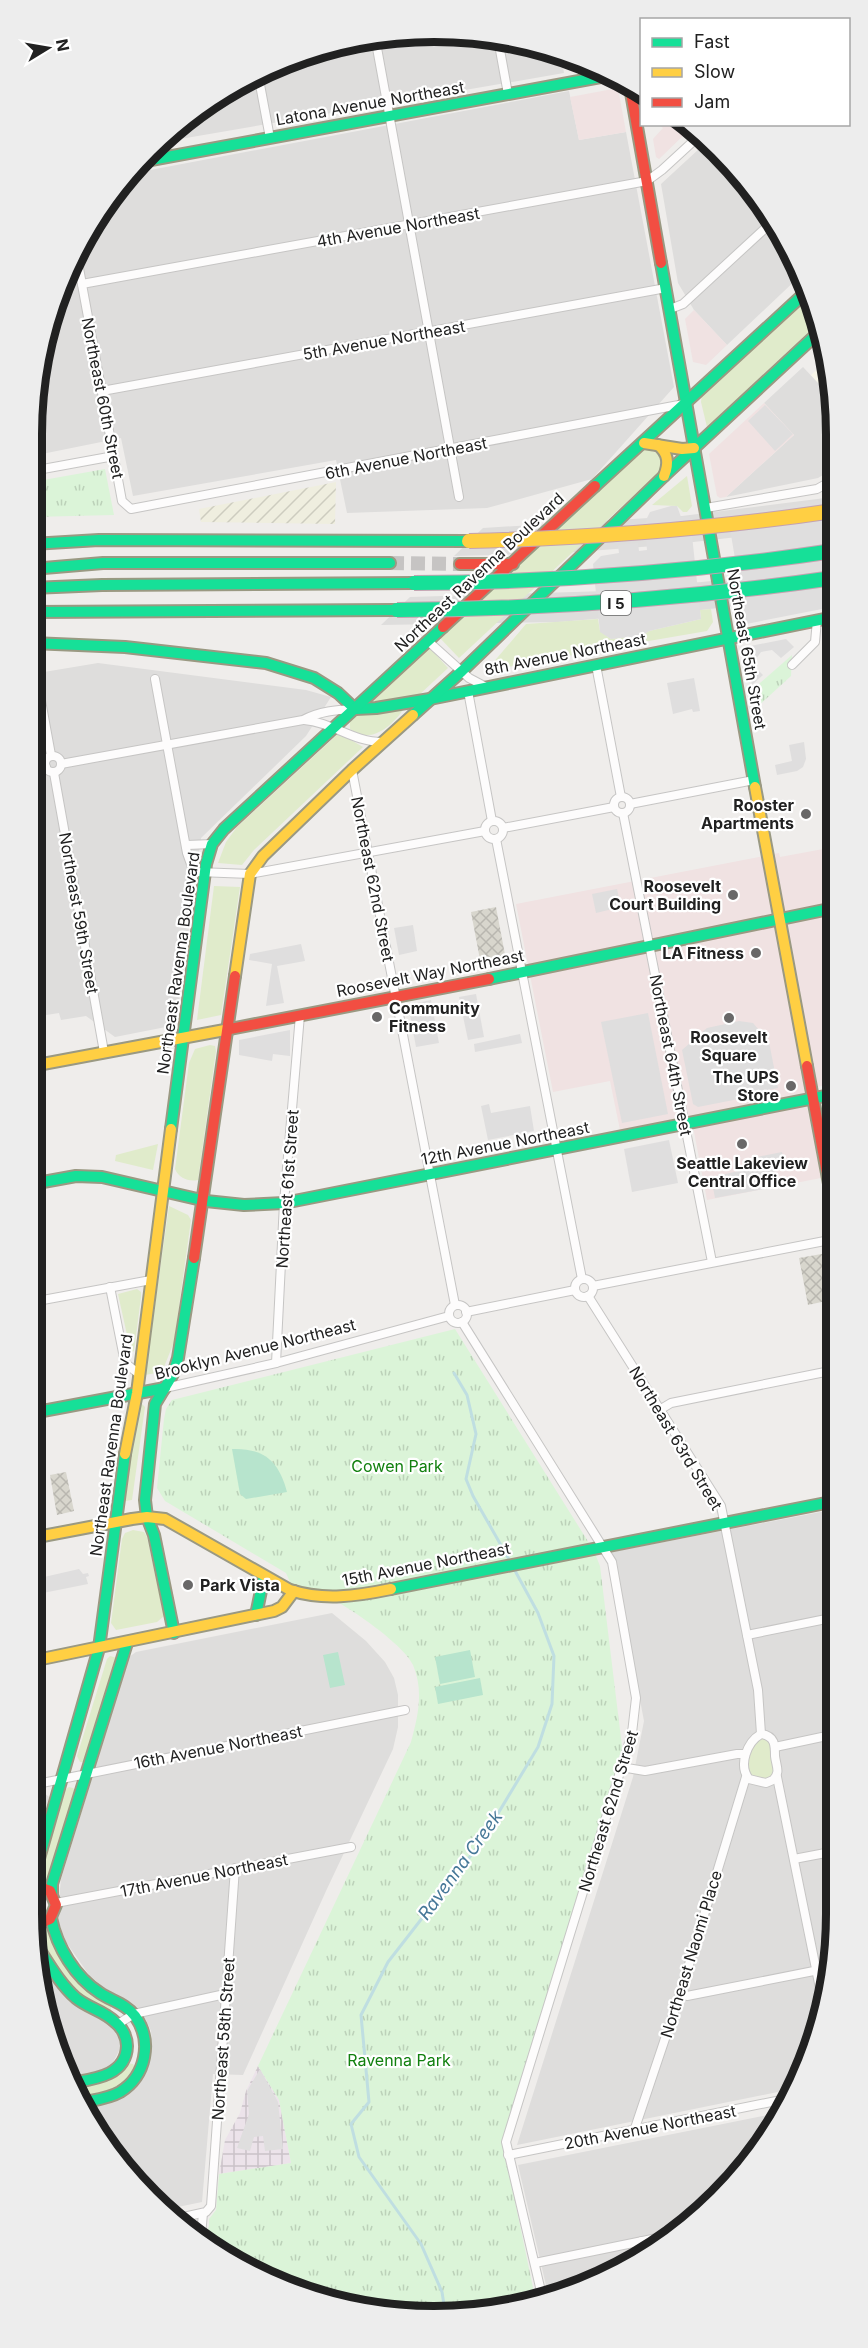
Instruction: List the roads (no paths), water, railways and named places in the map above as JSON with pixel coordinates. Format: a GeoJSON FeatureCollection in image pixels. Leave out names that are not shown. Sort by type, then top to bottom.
{"type":"FeatureCollection","features":[{"type":"Feature","properties":{"kind":"main road","name":"Latona Avenue Northeast"},"geometry":{"type":"LineString","coordinates":[[158,156],[270,138],[597,78]]}},
{"type":"Feature","properties":{"kind":"main road","name":"Northeast 65th Street"},"geometry":{"type":"LineString","coordinates":[[632,96],[779,920],[826,1165]]}},
{"type":"Feature","properties":{"kind":"main road","name":"Northeast Ravenna Boulevard"},"geometry":{"type":"LineString","coordinates":[[42,1849],[99,1648],[116,1521],[137,1393],[206,873],[212,844],[224,828],[513,564],[650,444],[686,404],[801,297]]}},
{"type":"Feature","properties":{"kind":"main road"},"geometry":{"type":"LineString","coordinates":[[174,1633],[154,1536],[147,1517],[145,1490],[156,1400],[173,1374],[178,1358],[250,874],[263,856],[352,770],[462,671],[664,476],[814,338]]}},
{"type":"Feature","properties":{"kind":"main road"},"geometry":{"type":"LineString","coordinates":[[650,444],[682,449],[694,448]]}},
{"type":"Feature","properties":{"kind":"main road"},"geometry":{"type":"LineString","coordinates":[[650,444],[665,452],[668,458],[664,476]]}},
{"type":"Feature","properties":{"kind":"main road"},"geometry":{"type":"LineString","coordinates":[[42,543],[99,540],[469,541],[648,533],[826,513]]}},
{"type":"Feature","properties":{"kind":"main road"},"geometry":{"type":"LineString","coordinates":[[42,588],[536,581],[627,576],[826,552]]}},
{"type":"Feature","properties":{"kind":"main road"},"geometry":{"type":"LineString","coordinates":[[42,568],[103,563],[390,564]]}},
{"type":"Feature","properties":{"kind":"main road"},"geometry":{"type":"LineString","coordinates":[[460,564],[513,564]]}},
{"type":"Feature","properties":{"kind":"main road","name":"I 5"},"geometry":{"type":"LineString","coordinates":[[42,612],[510,609],[626,603],[826,579]]}},
{"type":"Feature","properties":{"kind":"main road","name":"8th Avenue Northeast"},"geometry":{"type":"LineString","coordinates":[[355,709],[430,699],[826,618]]}},
{"type":"Feature","properties":{"kind":"main road"},"geometry":{"type":"LineString","coordinates":[[42,643],[124,647],[266,663],[314,678],[338,693],[355,709]]}},
{"type":"Feature","properties":{"kind":"main road","name":"Roosevelt Way Northeast"},"geometry":{"type":"LineString","coordinates":[[42,1064],[396,998],[826,910]]}},
{"type":"Feature","properties":{"kind":"main road","name":"12th Avenue Northeast"},"geometry":{"type":"LineString","coordinates":[[42,1183],[90,1176],[130,1181],[180,1196],[203,1200],[239,1205],[284,1203],[826,1096]]}},
{"type":"Feature","properties":{"kind":"main road","name":"Brooklyn Avenue Northeast"},"geometry":{"type":"LineString","coordinates":[[42,1411],[165,1388]]}},
{"type":"Feature","properties":{"kind":"main road","name":"15th Avenue Northeast"},"geometry":{"type":"LineString","coordinates":[[147,1517],[165,1519],[180,1526],[264,1576],[294,1591],[330,1598],[365,1594],[826,1503]]}},
{"type":"Feature","properties":{"kind":"main road"},"geometry":{"type":"LineString","coordinates":[[42,1536],[147,1517]]}},
{"type":"Feature","properties":{"kind":"main road"},"geometry":{"type":"LineString","coordinates":[[256,1615],[264,1576]]}},
{"type":"Feature","properties":{"kind":"main road"},"geometry":{"type":"LineString","coordinates":[[42,1659],[256,1615],[282,1607],[294,1591]]}},
{"type":"Feature","properties":{"kind":"main road"},"geometry":{"type":"LineString","coordinates":[[42,1923],[51,1918],[56,1909],[52,1884],[128,1643]]}},
{"type":"Feature","properties":{"kind":"main road"},"geometry":{"type":"LineString","coordinates":[[42,1888],[54,1898]]}},
{"type":"Feature","properties":{"kind":"main road"},"geometry":{"type":"LineString","coordinates":[[51,1918],[57,1939],[86,1982],[134,2014],[145,2037],[146,2050],[139,2074],[122,2091],[111,2097],[90,2101]]}},
{"type":"Feature","properties":{"kind":"main road"},"geometry":{"type":"LineString","coordinates":[[44,1956],[77,2000],[118,2024],[126,2040],[124,2058],[120,2066],[105,2077],[80,2081]]}},
{"type":"Feature","properties":{"kind":"street"},"geometry":{"type":"LineString","coordinates":[[377,46],[459,497]]}},
{"type":"Feature","properties":{"kind":"street"},"geometry":{"type":"LineString","coordinates":[[500,48],[508,94]]}},
{"type":"Feature","properties":{"kind":"street"},"geometry":{"type":"LineString","coordinates":[[260,83],[270,138]]}},
{"type":"Feature","properties":{"kind":"street","name":"4th Avenue Northeast"},"geometry":{"type":"LineString","coordinates":[[82,284],[647,181],[694,141]]}},
{"type":"Feature","properties":{"kind":"street"},"geometry":{"type":"LineString","coordinates":[[670,309],[683,304],[767,227]]}},
{"type":"Feature","properties":{"kind":"street","name":"Northeast 60th Street"},"geometry":{"type":"LineString","coordinates":[[79,268],[122,501],[127,507]]}},
{"type":"Feature","properties":{"kind":"street","name":"5th Avenue Northeast"},"geometry":{"type":"LineString","coordinates":[[102,391],[666,288]]}},
{"type":"Feature","properties":{"kind":"street","name":"6th Avenue Northeast"},"geometry":{"type":"LineString","coordinates":[[127,507],[136,509],[686,404]]}},
{"type":"Feature","properties":{"kind":"street"},"geometry":{"type":"LineString","coordinates":[[42,469],[114,456]]}},
{"type":"Feature","properties":{"kind":"street"},"geometry":{"type":"LineString","coordinates":[[706,508],[817,489],[826,484]]}},
{"type":"Feature","properties":{"kind":"street"},"geometry":{"type":"LineString","coordinates":[[792,665],[814,642],[818,620]]}},
{"type":"Feature","properties":{"kind":"street"},"geometry":{"type":"LineString","coordinates":[[429,642],[462,671],[486,687]]}},
{"type":"Feature","properties":{"kind":"street"},"geometry":{"type":"LineString","coordinates":[[596,665],[621,797]]}},
{"type":"Feature","properties":{"kind":"street"},"geometry":{"type":"LineString","coordinates":[[155,679],[187,853],[192,867],[198,872],[250,874],[485,831]]}},
{"type":"Feature","properties":{"kind":"street"},"geometry":{"type":"LineString","coordinates":[[468,691],[492,821]]}},
{"type":"Feature","properties":{"kind":"street"},"geometry":{"type":"LineString","coordinates":[[42,706],[51,755]]}},
{"type":"Feature","properties":{"kind":"street","name":"8th Avenue Northeast"},"geometry":{"type":"LineString","coordinates":[[303,720],[314,714],[331,710],[355,709]]}},
{"type":"Feature","properties":{"kind":"street","name":"8th Avenue Northeast"},"geometry":{"type":"LineString","coordinates":[[61,764],[303,720],[323,722],[333,729],[365,741],[382,742]]}},
{"type":"Feature","properties":{"kind":"street"},"geometry":{"type":"LineString","coordinates":[[51,755],[59,758],[61,764],[60,770],[54,773],[49,772],[45,762],[51,755]]}},
{"type":"Feature","properties":{"kind":"street"},"geometry":{"type":"LineString","coordinates":[[42,768],[46,767]]}},
{"type":"Feature","properties":{"kind":"street","name":"Northeast 62nd Street"},"geometry":{"type":"LineString","coordinates":[[352,770],[455,1305]]}},
{"type":"Feature","properties":{"kind":"street","name":"Northeast 59th Street"},"geometry":{"type":"LineString","coordinates":[[54,773],[104,1052]]}},
{"type":"Feature","properties":{"kind":"street"},"geometry":{"type":"LineString","coordinates":[[630,804],[754,780]]}},
{"type":"Feature","properties":{"kind":"street"},"geometry":{"type":"LineString","coordinates":[[621,797],[627,798],[630,804],[629,810],[624,813],[617,812],[614,807],[615,801],[621,797]]}},
{"type":"Feature","properties":{"kind":"street"},"geometry":{"type":"LineString","coordinates":[[503,828],[614,807]]}},
{"type":"Feature","properties":{"kind":"street","name":"Northeast 64th Street"},"geometry":{"type":"LineString","coordinates":[[624,813],[712,1262]]}},
{"type":"Feature","properties":{"kind":"street"},"geometry":{"type":"LineString","coordinates":[[492,821],[500,823],[503,828],[502,836],[496,839],[488,837],[485,831],[487,825],[492,821]]}},
{"type":"Feature","properties":{"kind":"street"},"geometry":{"type":"LineString","coordinates":[[496,839],[582,1279]]}},
{"type":"Feature","properties":{"kind":"street"},"geometry":{"type":"LineString","coordinates":[[187,845],[212,844]]}},
{"type":"Feature","properties":{"kind":"street","name":"Northeast 61st Street"},"geometry":{"type":"LineString","coordinates":[[276,1363],[284,1203],[300,1015]]}},
{"type":"Feature","properties":{"kind":"street"},"geometry":{"type":"LineString","coordinates":[[593,1286],[826,1241]]}},
{"type":"Feature","properties":{"kind":"street"},"geometry":{"type":"LineString","coordinates":[[582,1279],[589,1280],[593,1286],[588,1296],[580,1296],[575,1290],[576,1283],[582,1279]]}},
{"type":"Feature","properties":{"kind":"street"},"geometry":{"type":"LineString","coordinates":[[42,1300],[151,1280]]}},
{"type":"Feature","properties":{"kind":"street"},"geometry":{"type":"LineString","coordinates":[[110,1287],[125,1363],[139,1374]]}},
{"type":"Feature","properties":{"kind":"street"},"geometry":{"type":"LineString","coordinates":[[466,1311],[575,1290]]}},
{"type":"Feature","properties":{"kind":"street","name":"Northeast 63rd Street"},"geometry":{"type":"LineString","coordinates":[[588,1296],[721,1506],[758,1690],[761,1734]]}},
{"type":"Feature","properties":{"kind":"street"},"geometry":{"type":"LineString","coordinates":[[455,1305],[462,1306],[466,1311],[462,1322],[454,1322],[449,1316],[449,1311],[455,1305]]}},
{"type":"Feature","properties":{"kind":"street","name":"Brooklyn Avenue Northeast"},"geometry":{"type":"LineString","coordinates":[[165,1388],[276,1363],[449,1316]]}},
{"type":"Feature","properties":{"kind":"street","name":"Northeast 62nd Street"},"geometry":{"type":"LineString","coordinates":[[462,1322],[612,1562],[636,1698],[635,1721],[506,2142],[508,2155]]}},
{"type":"Feature","properties":{"kind":"street"},"geometry":{"type":"LineString","coordinates":[[661,1409],[670,1403],[826,1372]]}},
{"type":"Feature","properties":{"kind":"street"},"geometry":{"type":"LineString","coordinates":[[747,1635],[826,1619]]}},
{"type":"Feature","properties":{"kind":"street","name":"16th Avenue Northeast"},"geometry":{"type":"LineString","coordinates":[[42,1783],[405,1710]]}},
{"type":"Feature","properties":{"kind":"street"},"geometry":{"type":"LineString","coordinates":[[777,1777],[764,1783],[746,1777],[745,1754],[755,1738],[761,1734],[770,1737],[776,1747],[777,1777],[819,1983]]}},
{"type":"Feature","properties":{"kind":"street"},"geometry":{"type":"LineString","coordinates":[[776,1747],[826,1736]]}},
{"type":"Feature","properties":{"kind":"street"},"geometry":{"type":"LineString","coordinates":[[621,1767],[645,1771],[745,1754]]}},
{"type":"Feature","properties":{"kind":"street","name":"Northeast Naomi Place"},"geometry":{"type":"LineString","coordinates":[[634,2131],[680,1994],[746,1777]]}},
{"type":"Feature","properties":{"kind":"street","name":"17th Avenue Northeast"},"geometry":{"type":"LineString","coordinates":[[54,1898],[351,1847]]}},
{"type":"Feature","properties":{"kind":"street"},"geometry":{"type":"LineString","coordinates":[[794,1859],[826,1853]]}},
{"type":"Feature","properties":{"kind":"street","name":"Northeast 58th Street"},"geometry":{"type":"LineString","coordinates":[[202,2230],[216,2147],[235,1868]]}},
{"type":"Feature","properties":{"kind":"street"},"geometry":{"type":"LineString","coordinates":[[680,1994],[687,1996],[822,1969]]}},
{"type":"Feature","properties":{"kind":"street"},"geometry":{"type":"LineString","coordinates":[[118,2024],[134,2014],[225,1994]]}},
{"type":"Feature","properties":{"kind":"street","name":"20th Avenue Northeast"},"geometry":{"type":"LineString","coordinates":[[508,2155],[778,2101]]}},
{"type":"Feature","properties":{"kind":"street"},"geometry":{"type":"LineString","coordinates":[[508,2155],[541,2291]]}},
{"type":"Feature","properties":{"kind":"street"},"geometry":{"type":"LineString","coordinates":[[185,2216],[206,2211]]}},
{"type":"Feature","properties":{"kind":"street"},"geometry":{"type":"LineString","coordinates":[[535,2263],[654,2239]]}},
{"type":"Feature","properties":{"kind":"street"},"geometry":{"type":"LineString","coordinates":[[642,2241],[643,2245]]}},
{"type":"Feature","properties":{"kind":"waterway","name":"Ravenna Creek"},"geometry":{"type":"LineString","coordinates":[[454,1373],[467,1395],[476,1434],[466,1479],[473,1496],[510,1561]]}},
{"type":"Feature","properties":{"kind":"waterway","name":"Ravenna Creek"},"geometry":{"type":"LineString","coordinates":[[444,2306],[442,2292],[421,2244],[359,2157],[351,2124],[369,2102],[361,2015],[388,1962],[479,1845],[538,1747],[552,1704],[554,1656],[538,1613],[513,1567]]}},
{"type":"Feature","properties":{"kind":"tunnel"},"geometry":{"type":"LineString","coordinates":[[390,563],[460,564]]}},
{"type":"Feature","properties":{"kind":"place","name":"Rooster Apartments"},"geometry":{"type":"Point","coordinates":[806,814]}},
{"type":"Feature","properties":{"kind":"place","name":"Roosevelt Court Building"},"geometry":{"type":"Point","coordinates":[733,895]}},
{"type":"Feature","properties":{"kind":"place","name":"LA Fitness"},"geometry":{"type":"Point","coordinates":[756,953]}},
{"type":"Feature","properties":{"kind":"place","name":"Community Fitness"},"geometry":{"type":"Point","coordinates":[377,1017]}},
{"type":"Feature","properties":{"kind":"place","name":"Roosevelt Square"},"geometry":{"type":"Point","coordinates":[729,1018]}},
{"type":"Feature","properties":{"kind":"place","name":"The UPS Store"},"geometry":{"type":"Point","coordinates":[791,1086]}},
{"type":"Feature","properties":{"kind":"place","name":"Seattle Lakeview Central Office"},"geometry":{"type":"Point","coordinates":[742,1144]}},
{"type":"Feature","properties":{"kind":"place","name":"Park Vista"},"geometry":{"type":"Point","coordinates":[188,1585]}},
{"type":"Feature","properties":{"kind":"park label","name":"Cowen Park"},"geometry":{"type":"Point","coordinates":[397,1466]}},
{"type":"Feature","properties":{"kind":"park label","name":"Ravenna Park"},"geometry":{"type":"Point","coordinates":[399,2060]}}]}
